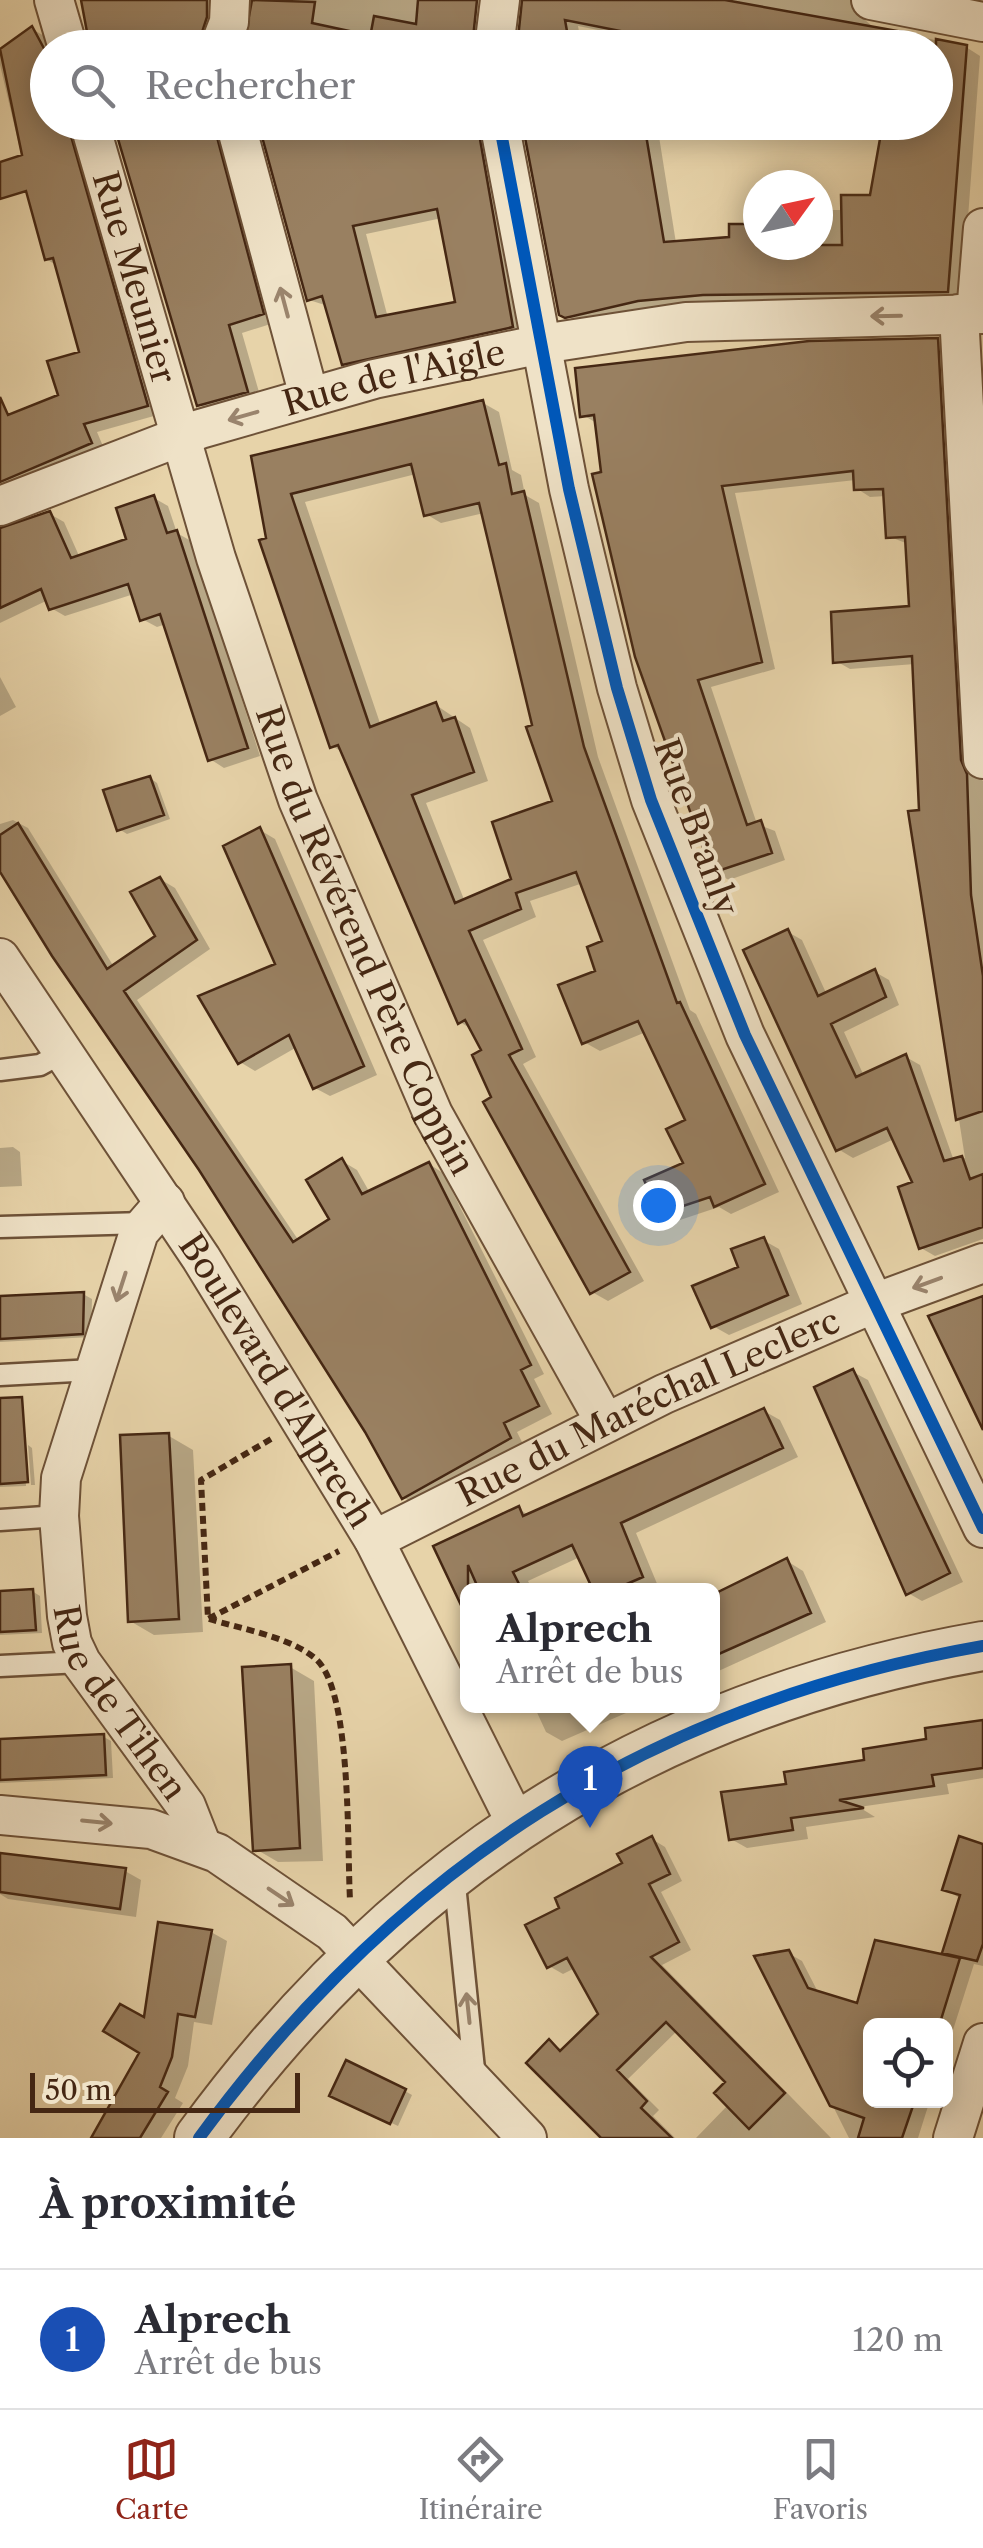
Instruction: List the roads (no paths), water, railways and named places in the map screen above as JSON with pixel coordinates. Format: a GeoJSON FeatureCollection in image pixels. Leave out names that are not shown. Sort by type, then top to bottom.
{"type":"FeatureCollection","features":[{"type":"Feature","properties":{"kind":"street"},"geometry":{"type":"LineString","coordinates":[[54,0],[63,30]]}},
{"type":"Feature","properties":{"kind":"street"},"geometry":{"type":"LineString","coordinates":[[226,30],[230,0]]}},
{"type":"Feature","properties":{"kind":"street"},"geometry":{"type":"LineString","coordinates":[[496,30],[500,0]]}},
{"type":"Feature","properties":{"kind":"street"},"geometry":{"type":"LineString","coordinates":[[871,0],[983,22]]}},
{"type":"Feature","properties":{"kind":"street","name":"Rue Meunier"},"geometry":{"type":"LineString","coordinates":[[95,140],[180,436]]}},
{"type":"Feature","properties":{"kind":"street"},"geometry":{"type":"LineString","coordinates":[[239,140],[310,396]]}},
{"type":"Feature","properties":{"kind":"street","name":"Rue Branly"},"geometry":{"type":"LineString","coordinates":[[502,140],[597,608],[651,800],[738,1018],[872,1304],[983,1528]]}},
{"type":"Feature","properties":{"kind":"street"},"geometry":{"type":"LineString","coordinates":[[983,228],[973,314],[983,759]]}},
{"type":"Feature","properties":{"kind":"street","name":"Rue de l'Aigle"},"geometry":{"type":"LineString","coordinates":[[0,506],[180,436],[310,396],[542,344],[686,322],[973,314]]}},
{"type":"Feature","properties":{"kind":"street","name":"Rue du Révérend Père Coppin"},"geometry":{"type":"LineString","coordinates":[[180,436],[272,730],[390,1022],[491,1224],[605,1422]]}},
{"type":"Feature","properties":{"kind":"street","name":"Boulevard d'Alprech"},"geometry":{"type":"LineString","coordinates":[[0,958],[62,1053],[155,1213],[302,1421],[374,1540],[460,1711]]}},
{"type":"Feature","properties":{"kind":"street","name":"Rue de Tihen"},"geometry":{"type":"LineString","coordinates":[[155,1213],[93,1370],[64,1465],[59,1516],[72,1643],[81,1662],[186,1806],[201,1844],[322,1924],[527,2138]]}},
{"type":"Feature","properties":{"kind":"street","name":"Rue du Maréchal Leclerc"},"geometry":{"type":"LineString","coordinates":[[374,1540],[605,1422],[872,1304],[983,1263]]}},
{"type":"Feature","properties":{"kind":"street"},"geometry":{"type":"LineString","coordinates":[[199,2138],[277,2039],[355,1956],[454,1870],[517,1825],[588,1782],[744,1710],[849,1674],[983,1646]]}},
{"type":"Feature","properties":{"kind":"street","name":"Boulevard d'Alprech"},"geometry":{"type":"LineString","coordinates":[[461,1713],[517,1825]]}},
{"type":"Feature","properties":{"kind":"street"},"geometry":{"type":"LineString","coordinates":[[0,1815],[134,1826],[201,1844]]}},
{"type":"Feature","properties":{"kind":"street"},"geometry":{"type":"LineString","coordinates":[[952,2138],[983,2043]]}},
{"type":"Feature","properties":{"kind":"lane"},"geometry":{"type":"LineString","coordinates":[[0,1070],[40,1065],[62,1053]]}},
{"type":"Feature","properties":{"kind":"lane"},"geometry":{"type":"LineString","coordinates":[[0,1228],[155,1213]]}},
{"type":"Feature","properties":{"kind":"lane"},"geometry":{"type":"LineString","coordinates":[[0,1375],[93,1370]]}},
{"type":"Feature","properties":{"kind":"lane"},"geometry":{"type":"LineString","coordinates":[[0,1520],[59,1516]]}},
{"type":"Feature","properties":{"kind":"lane"},"geometry":{"type":"LineString","coordinates":[[0,1666],[81,1662]]}},
{"type":"Feature","properties":{"kind":"lane"},"geometry":{"type":"LineString","coordinates":[[454,1870],[476,2086]]}},
{"type":"Feature","properties":{"kind":"place","name":"Alprech"},"geometry":{"type":"Point","coordinates":[590,1828]}}]}
